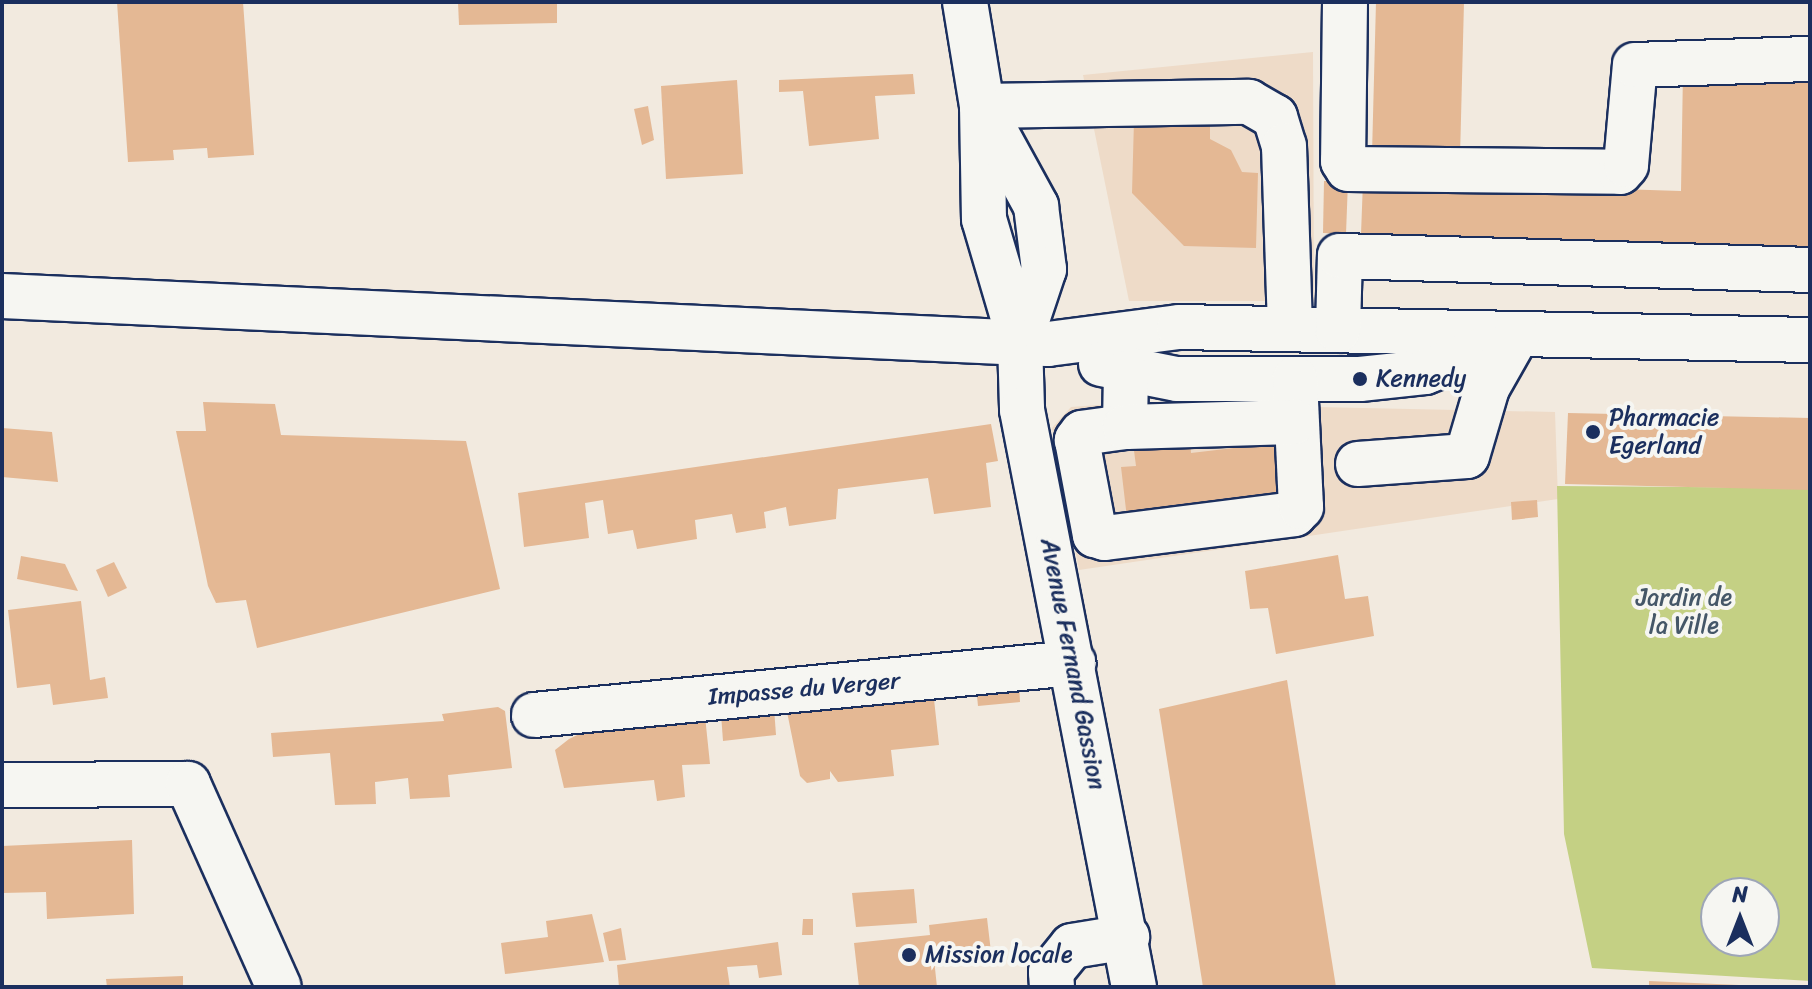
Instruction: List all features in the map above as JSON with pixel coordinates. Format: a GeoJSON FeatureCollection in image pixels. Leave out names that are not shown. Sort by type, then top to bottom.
{"type":"FeatureCollection","features":[{"type":"Feature","properties":{"kind":"street","name":"Avenue Fernand Gassion"},"geometry":{"type":"LineString","coordinates":[[965,2],[982,106],[984,219],[1034,342],[1022,410],[1127,937],[1134,987]]}},
{"type":"Feature","properties":{"kind":"street"},"geometry":{"type":"LineString","coordinates":[[1345,2],[1343,161],[1348,169],[1620,172],[1626,165],[1635,65],[1810,59]]}},
{"type":"Feature","properties":{"kind":"street"},"geometry":{"type":"LineString","coordinates":[[982,106],[1249,102],[1275,117],[1284,146],[1290,329]]}},
{"type":"Feature","properties":{"kind":"street"},"geometry":{"type":"LineString","coordinates":[[1338,330],[1340,256],[1810,270]]}},
{"type":"Feature","properties":{"kind":"street"},"geometry":{"type":"LineString","coordinates":[[2,296],[1034,342],[1179,327],[1810,340]]}},
{"type":"Feature","properties":{"kind":"street"},"geometry":{"type":"LineString","coordinates":[[1295,400],[1301,507],[1294,514],[1105,538],[1095,535],[1077,440],[1082,433],[1295,400],[1425,372],[1517,335]]}},
{"type":"Feature","properties":{"kind":"street"},"geometry":{"type":"LineString","coordinates":[[1358,464],[1467,456],[1487,388],[1517,335]]}},
{"type":"Feature","properties":{"kind":"street"},"geometry":{"type":"LineString","coordinates":[[1034,342],[1126,373],[1295,400]]}},
{"type":"Feature","properties":{"kind":"street"},"geometry":{"type":"LineString","coordinates":[[1125,427],[1126,373]]}},
{"type":"Feature","properties":{"kind":"street","name":"Impasse du Verger"},"geometry":{"type":"LineString","coordinates":[[534,715],[1073,663]]}},
{"type":"Feature","properties":{"kind":"street"},"geometry":{"type":"LineString","coordinates":[[2,785],[188,784],[279,987]]}},
{"type":"Feature","properties":{"kind":"street"},"geometry":{"type":"LineString","coordinates":[[1052,987],[1051,972],[1072,946],[1127,937]]}},
{"type":"Feature","properties":{"kind":"shaded area"},"geometry":{"type":"Polygon","coordinates":[[[1313,52],[1314,301],[1129,301],[1083,75],[1313,52]]]}},
{"type":"Feature","properties":{"kind":"shaded area"},"geometry":{"type":"Polygon","coordinates":[[[1124,403],[1555,412],[1558,499],[1079,570],[1052,428],[1071,407],[1124,403]]]}},
{"type":"Feature","properties":{"kind":"green space","name":"Jardin de la Ville"},"geometry":{"type":"Polygon","coordinates":[[[1557,486],[1810,488],[1810,981],[1592,968],[1564,834],[1557,486]]]}},
{"type":"Feature","properties":{"kind":"building"},"geometry":{"type":"Polygon","coordinates":[[[117,2],[243,2],[254,155],[208,158],[207,148],[173,150],[174,160],[128,162],[117,2]]]}},
{"type":"Feature","properties":{"kind":"building"},"geometry":{"type":"Polygon","coordinates":[[[458,2],[557,2],[557,23],[459,25],[458,2]]]}},
{"type":"Feature","properties":{"kind":"building"},"geometry":{"type":"Polygon","coordinates":[[[1376,2],[1464,2],[1460,157],[1372,154],[1376,2]]]}},
{"type":"Feature","properties":{"kind":"building"},"geometry":{"type":"Polygon","coordinates":[[[1683,71],[1810,74],[1810,247],[1361,234],[1363,181],[1681,191],[1683,71]]]}},
{"type":"Feature","properties":{"kind":"building"},"geometry":{"type":"Polygon","coordinates":[[[913,74],[915,94],[875,96],[879,139],[809,146],[803,91],[779,92],[779,80],[913,74]]]}},
{"type":"Feature","properties":{"kind":"building"},"geometry":{"type":"Polygon","coordinates":[[[737,80],[743,174],[666,179],[661,86],[737,80]]]}},
{"type":"Feature","properties":{"kind":"building"},"geometry":{"type":"Polygon","coordinates":[[[648,106],[654,140],[642,145],[634,109],[648,106]]]}},
{"type":"Feature","properties":{"kind":"building"},"geometry":{"type":"Polygon","coordinates":[[[1134,120],[1210,123],[1210,139],[1231,150],[1242,172],[1258,173],[1256,248],[1184,246],[1132,193],[1134,120]]]}},
{"type":"Feature","properties":{"kind":"building"},"geometry":{"type":"Polygon","coordinates":[[[1324,181],[1348,181],[1346,234],[1323,233],[1324,181]]]}},
{"type":"Feature","properties":{"kind":"building"},"geometry":{"type":"Polygon","coordinates":[[[203,402],[275,404],[281,435],[466,441],[500,589],[257,648],[246,600],[216,603],[208,586],[176,431],[206,431],[203,402]]]}},
{"type":"Feature","properties":{"kind":"building"},"geometry":{"type":"Polygon","coordinates":[[[1568,413],[1810,418],[1810,490],[1565,484],[1568,413]]]}},
{"type":"Feature","properties":{"kind":"building"},"geometry":{"type":"Polygon","coordinates":[[[991,424],[998,461],[986,463],[991,507],[934,514],[928,478],[838,489],[836,519],[789,526],[786,507],[764,512],[766,528],[736,533],[732,514],[695,520],[697,539],[637,549],[633,530],[608,534],[603,500],[585,503],[589,538],[524,547],[518,493],[991,424]]]}},
{"type":"Feature","properties":{"kind":"building"},"geometry":{"type":"Polygon","coordinates":[[[2,428],[52,432],[58,482],[2,477],[2,428]]]}},
{"type":"Feature","properties":{"kind":"building"},"geometry":{"type":"Polygon","coordinates":[[[1190,438],[1191,453],[1284,442],[1290,500],[1127,518],[1121,467],[1136,466],[1133,443],[1190,438]]]}},
{"type":"Feature","properties":{"kind":"building"},"geometry":{"type":"Polygon","coordinates":[[[1537,500],[1538,517],[1512,520],[1511,502],[1537,500]]]}},
{"type":"Feature","properties":{"kind":"building"},"geometry":{"type":"Polygon","coordinates":[[[1338,555],[1345,599],[1368,596],[1374,636],[1276,654],[1268,608],[1250,609],[1245,571],[1338,555]]]}},
{"type":"Feature","properties":{"kind":"building"},"geometry":{"type":"Polygon","coordinates":[[[21,556],[65,564],[78,591],[17,579],[21,556]]]}},
{"type":"Feature","properties":{"kind":"building"},"geometry":{"type":"Polygon","coordinates":[[[114,562],[127,588],[108,597],[96,570],[114,562]]]}},
{"type":"Feature","properties":{"kind":"building"},"geometry":{"type":"Polygon","coordinates":[[[81,601],[90,680],[105,677],[108,698],[53,705],[50,684],[17,688],[8,610],[81,601]]]}},
{"type":"Feature","properties":{"kind":"building"},"geometry":{"type":"Polygon","coordinates":[[[1287,680],[1336,987],[1203,987],[1159,709],[1287,680]]]}},
{"type":"Feature","properties":{"kind":"building"},"geometry":{"type":"Polygon","coordinates":[[[1019,682],[1020,702],[978,706],[976,686],[1019,682]]]}},
{"type":"Feature","properties":{"kind":"building"},"geometry":{"type":"Polygon","coordinates":[[[933,690],[939,745],[891,750],[894,776],[838,782],[830,771],[830,779],[807,783],[800,776],[786,707],[933,690]]]}},
{"type":"Feature","properties":{"kind":"building"},"geometry":{"type":"Polygon","coordinates":[[[498,707],[505,711],[512,768],[448,775],[450,797],[410,799],[408,778],[375,782],[376,804],[335,805],[330,753],[273,757],[271,733],[444,721],[442,714],[498,707]]]}},
{"type":"Feature","properties":{"kind":"building"},"geometry":{"type":"Polygon","coordinates":[[[774,708],[776,735],[723,741],[721,714],[774,708]]]}},
{"type":"Feature","properties":{"kind":"building"},"geometry":{"type":"Polygon","coordinates":[[[705,716],[710,764],[682,765],[685,797],[657,801],[654,780],[564,788],[555,750],[569,739],[596,726],[705,716]]]}},
{"type":"Feature","properties":{"kind":"building"},"geometry":{"type":"Polygon","coordinates":[[[132,840],[134,914],[47,919],[46,892],[2,893],[2,846],[132,840]]]}},
{"type":"Feature","properties":{"kind":"building"},"geometry":{"type":"Polygon","coordinates":[[[914,889],[917,923],[856,927],[852,893],[914,889]]]}},
{"type":"Feature","properties":{"kind":"building"},"geometry":{"type":"Polygon","coordinates":[[[592,914],[604,962],[505,974],[501,943],[548,937],[546,921],[592,914]]]}},
{"type":"Feature","properties":{"kind":"building","name":"Mission locale"},"geometry":{"type":"Polygon","coordinates":[[[987,918],[991,952],[934,959],[937,987],[859,987],[854,943],[930,935],[929,925],[987,918]]]}},
{"type":"Feature","properties":{"kind":"building"},"geometry":{"type":"Polygon","coordinates":[[[803,919],[813,919],[813,935],[802,935],[803,919]]]}},
{"type":"Feature","properties":{"kind":"building"},"geometry":{"type":"Polygon","coordinates":[[[621,928],[626,960],[609,961],[603,933],[621,928]]]}},
{"type":"Feature","properties":{"kind":"building"},"geometry":{"type":"Polygon","coordinates":[[[778,942],[782,975],[759,978],[757,965],[727,967],[730,987],[619,987],[617,965],[778,942]]]}},
{"type":"Feature","properties":{"kind":"building"},"geometry":{"type":"Polygon","coordinates":[[[183,976],[183,987],[107,987],[106,979],[183,976]]]}},
{"type":"Feature","properties":{"kind":"building"},"geometry":{"type":"Polygon","coordinates":[[[1649,981],[1739,985],[1739,987],[1649,987],[1649,981]]]}},
{"type":"Feature","properties":{"kind":"place","name":"Kennedy"},"geometry":{"type":"Point","coordinates":[1360,379]}},
{"type":"Feature","properties":{"kind":"place","name":"Pharmacie Egerland"},"geometry":{"type":"Point","coordinates":[1593,432]}},
{"type":"Feature","properties":{"kind":"place","name":"Mission locale"},"geometry":{"type":"Point","coordinates":[909,955]}}]}
